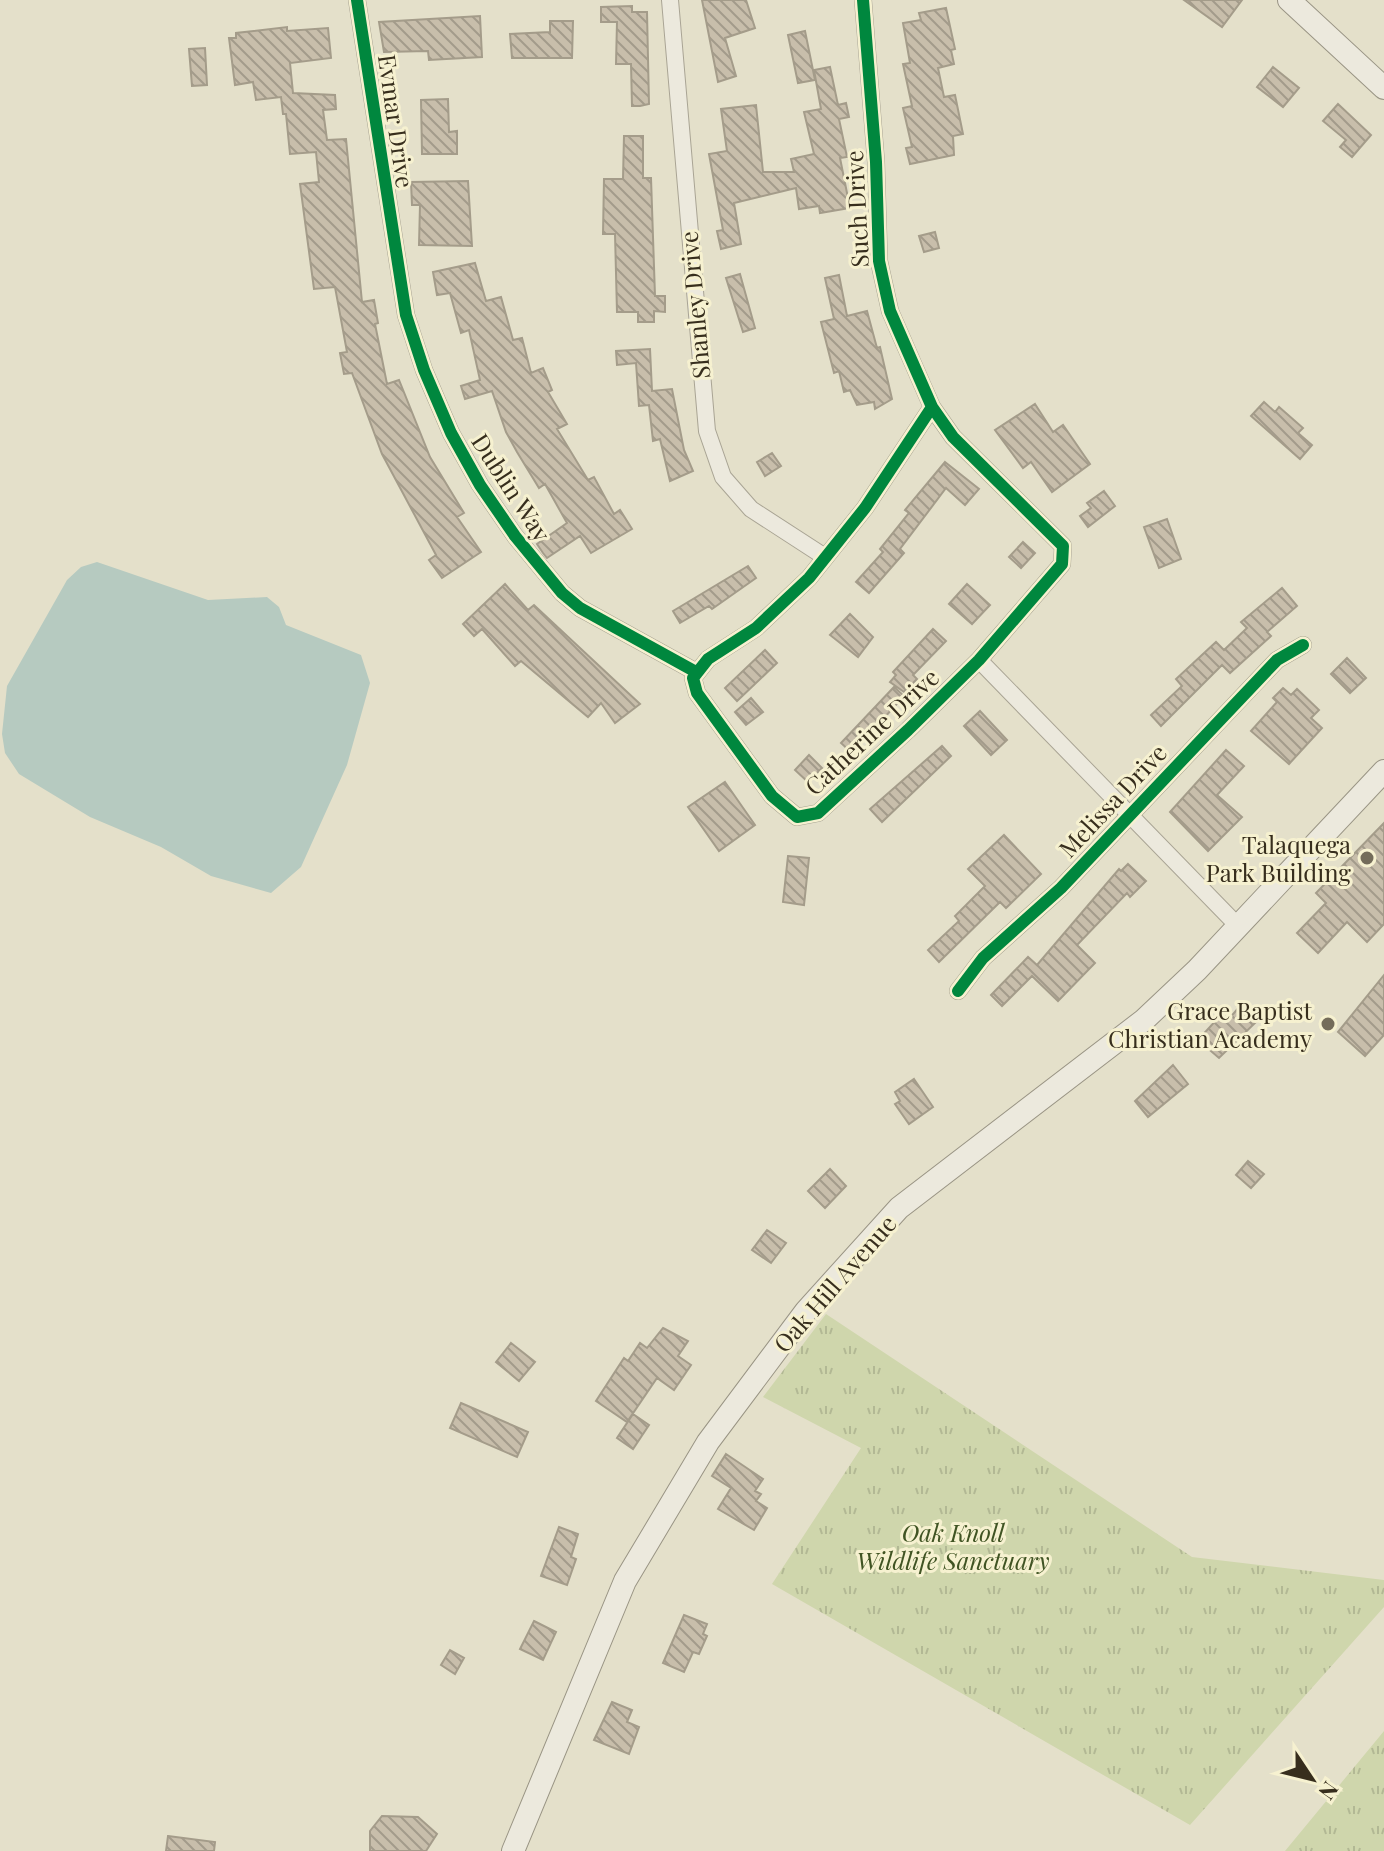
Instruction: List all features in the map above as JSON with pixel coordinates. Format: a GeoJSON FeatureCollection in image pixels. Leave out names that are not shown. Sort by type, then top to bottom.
{"type":"FeatureCollection","features":[{"type":"Feature","properties":{"kind":"main road"},"geometry":{"type":"LineString","coordinates":[[1289,0],[1384,88]]}},
{"type":"Feature","properties":{"kind":"main road","name":"Oak Hill Avenue"},"geometry":{"type":"LineString","coordinates":[[513,1851],[625,1581],[708,1442],[806,1311],[899,1208],[1144,1020],[1238,926],[1384,771]]}},
{"type":"Feature","properties":{"kind":"street","name":"Evmar Drive"},"geometry":{"type":"LineString","coordinates":[[357,0],[394,249]]}},
{"type":"Feature","properties":{"kind":"street","name":"Shanley Drive"},"geometry":{"type":"LineString","coordinates":[[670,0],[707,431],[723,477],[751,509],[825,557]]}},
{"type":"Feature","properties":{"kind":"street","name":"Such Drive"},"geometry":{"type":"LineString","coordinates":[[863,0],[876,162],[879,261],[890,311],[932,407],[953,437],[1063,546]]}},
{"type":"Feature","properties":{"kind":"street","name":"Dublin Way"},"geometry":{"type":"LineString","coordinates":[[394,249],[406,315],[424,370],[451,433],[480,485],[515,536],[562,593],[580,608],[696,672]]}},
{"type":"Feature","properties":{"kind":"street"},"geometry":{"type":"LineString","coordinates":[[696,672],[708,659],[756,628],[809,578],[865,508],[932,407]]}},
{"type":"Feature","properties":{"kind":"street","name":"Catherine Drive"},"geometry":{"type":"LineString","coordinates":[[696,672],[693,684],[697,693],[772,796],[797,817],[818,813],[979,660],[1062,564],[1063,546]]}},
{"type":"Feature","properties":{"kind":"street","name":"Melissa Drive"},"geometry":{"type":"LineString","coordinates":[[958,991],[983,958],[1061,888],[1277,660],[1303,645]]}},
{"type":"Feature","properties":{"kind":"street"},"geometry":{"type":"LineString","coordinates":[[979,660],[1238,926]]}},
{"type":"Feature","properties":{"kind":"green space","name":"Oak Knoll Wildlife Sanctuary"},"geometry":{"type":"Polygon","coordinates":[[[826,1314],[1192,1557],[1384,1580],[1384,1607],[1190,1825],[772,1584],[861,1448],[763,1397],[826,1314]]]}},
{"type":"Feature","properties":{"kind":"green space"},"geometry":{"type":"Polygon","coordinates":[[[1384,1731],[1384,1851],[1285,1851],[1384,1731]]]}},
{"type":"Feature","properties":{"kind":"shaded area"},"geometry":{"type":"Polygon","coordinates":[[[97,562],[208,600],[267,597],[279,607],[286,625],[361,655],[370,683],[347,765],[301,867],[271,893],[211,876],[161,847],[90,817],[19,774],[5,753],[2,734],[7,686],[67,580],[81,567],[97,562]]]}},
{"type":"Feature","properties":{"kind":"building"},"geometry":{"type":"Polygon","coordinates":[[[702,0],[746,0],[755,28],[725,38],[736,76],[718,82],[702,0]]]}},
{"type":"Feature","properties":{"kind":"building"},"geometry":{"type":"Polygon","coordinates":[[[1184,0],[1242,0],[1222,27],[1184,0]]]}},
{"type":"Feature","properties":{"kind":"building"},"geometry":{"type":"Polygon","coordinates":[[[632,6],[632,12],[647,12],[649,104],[640,106],[632,106],[631,64],[616,64],[617,22],[601,22],[601,7],[632,6]]]}},
{"type":"Feature","properties":{"kind":"building"},"geometry":{"type":"Polygon","coordinates":[[[946,8],[955,49],[951,50],[954,64],[938,68],[944,97],[955,95],[963,134],[953,136],[954,155],[910,164],[906,148],[912,147],[903,108],[912,106],[903,64],[910,63],[903,23],[921,20],[919,13],[946,8]]]}},
{"type":"Feature","properties":{"kind":"building"},"geometry":{"type":"Polygon","coordinates":[[[480,16],[482,57],[429,60],[428,51],[384,52],[379,22],[480,16]]]}},
{"type":"Feature","properties":{"kind":"building"},"geometry":{"type":"Polygon","coordinates":[[[550,21],[573,21],[572,58],[512,58],[510,34],[550,32],[550,21]]]}},
{"type":"Feature","properties":{"kind":"building"},"geometry":{"type":"Polygon","coordinates":[[[287,27],[287,31],[328,28],[331,58],[290,63],[293,93],[335,95],[336,109],[323,110],[327,140],[346,139],[362,302],[374,300],[378,323],[375,324],[387,384],[399,380],[430,457],[464,513],[457,517],[481,552],[442,578],[429,560],[436,555],[382,454],[352,373],[344,374],[340,353],[347,352],[335,287],[314,289],[300,184],[319,182],[316,152],[290,154],[281,97],[256,100],[253,82],[235,85],[229,38],[236,38],[236,33],[287,27]]]}},
{"type":"Feature","properties":{"kind":"building"},"geometry":{"type":"Polygon","coordinates":[[[805,31],[815,80],[798,83],[788,35],[805,31]]]}},
{"type":"Feature","properties":{"kind":"building"},"geometry":{"type":"Polygon","coordinates":[[[205,48],[207,85],[192,86],[189,49],[205,48]]]}},
{"type":"Feature","properties":{"kind":"building"},"geometry":{"type":"Polygon","coordinates":[[[830,67],[838,105],[846,103],[849,117],[839,119],[847,157],[840,158],[850,208],[820,213],[819,206],[799,209],[796,188],[734,203],[741,244],[721,249],[717,231],[723,230],[709,154],[727,151],[721,109],[756,105],[763,172],[794,172],[791,159],[814,154],[804,112],[821,109],[814,70],[830,67]]]}},
{"type":"Feature","properties":{"kind":"building"},"geometry":{"type":"Polygon","coordinates":[[[1273,67],[1299,88],[1283,107],[1257,87],[1273,67]]]}},
{"type":"Feature","properties":{"kind":"building"},"geometry":{"type":"Polygon","coordinates":[[[448,99],[449,132],[457,131],[457,154],[422,154],[421,100],[448,99]]]}},
{"type":"Feature","properties":{"kind":"building"},"geometry":{"type":"Polygon","coordinates":[[[1338,104],[1371,135],[1352,157],[1340,147],[1346,140],[1323,121],[1338,104]]]}},
{"type":"Feature","properties":{"kind":"building"},"geometry":{"type":"Polygon","coordinates":[[[624,136],[643,136],[643,178],[651,178],[655,296],[665,296],[665,312],[654,311],[654,322],[638,322],[638,312],[617,312],[615,234],[603,234],[604,179],[623,179],[624,136]]]}},
{"type":"Feature","properties":{"kind":"building"},"geometry":{"type":"Polygon","coordinates":[[[468,181],[472,246],[419,245],[420,205],[412,205],[411,182],[468,181]]]}},
{"type":"Feature","properties":{"kind":"building"},"geometry":{"type":"Polygon","coordinates":[[[935,232],[939,248],[924,252],[919,236],[935,232]]]}},
{"type":"Feature","properties":{"kind":"building"},"geometry":{"type":"Polygon","coordinates":[[[475,263],[486,301],[501,297],[513,340],[522,338],[531,373],[543,368],[552,390],[548,392],[567,424],[557,429],[588,480],[594,477],[614,514],[620,510],[632,529],[591,553],[580,536],[547,558],[537,544],[567,523],[545,484],[539,488],[517,452],[506,432],[492,391],[465,399],[461,386],[480,380],[469,330],[461,333],[450,293],[437,295],[433,272],[475,263]]]}},
{"type":"Feature","properties":{"kind":"building"},"geometry":{"type":"Polygon","coordinates":[[[740,274],[755,328],[743,332],[726,278],[740,274]]]}},
{"type":"Feature","properties":{"kind":"building"},"geometry":{"type":"Polygon","coordinates":[[[839,275],[847,316],[867,311],[877,348],[880,347],[892,399],[875,409],[874,402],[857,405],[850,390],[844,392],[839,371],[834,373],[821,322],[834,319],[825,278],[839,275]]]}},
{"type":"Feature","properties":{"kind":"building"},"geometry":{"type":"Polygon","coordinates":[[[650,349],[652,391],[672,389],[684,450],[693,471],[670,481],[660,439],[653,441],[649,405],[639,406],[636,363],[617,365],[616,351],[650,349]]]}},
{"type":"Feature","properties":{"kind":"building"},"geometry":{"type":"Polygon","coordinates":[[[1264,402],[1275,412],[1279,407],[1303,428],[1298,433],[1312,445],[1300,459],[1251,416],[1264,402]]]}},
{"type":"Feature","properties":{"kind":"building"},"geometry":{"type":"Polygon","coordinates":[[[1035,404],[1053,432],[1063,425],[1090,464],[1052,492],[1031,462],[1023,468],[995,430],[1035,404]]]}},
{"type":"Feature","properties":{"kind":"building"},"geometry":{"type":"Polygon","coordinates":[[[772,453],[781,466],[765,476],[757,462],[772,453]]]}},
{"type":"Feature","properties":{"kind":"building"},"geometry":{"type":"Polygon","coordinates":[[[945,462],[979,489],[965,505],[946,488],[900,549],[904,553],[869,593],[856,582],[883,552],[880,549],[909,513],[905,510],[945,462]]]}},
{"type":"Feature","properties":{"kind":"building"},"geometry":{"type":"Polygon","coordinates":[[[1104,491],[1115,506],[1088,527],[1080,516],[1091,508],[1087,503],[1104,491]]]}},
{"type":"Feature","properties":{"kind":"building"},"geometry":{"type":"Polygon","coordinates":[[[1167,519],[1181,559],[1159,568],[1144,527],[1167,519]]]}},
{"type":"Feature","properties":{"kind":"building"},"geometry":{"type":"Polygon","coordinates":[[[1023,542],[1035,553],[1021,568],[1009,557],[1023,542]]]}},
{"type":"Feature","properties":{"kind":"building"},"geometry":{"type":"Polygon","coordinates":[[[748,566],[756,578],[712,609],[709,606],[680,623],[673,611],[748,566]]]}},
{"type":"Feature","properties":{"kind":"building"},"geometry":{"type":"Polygon","coordinates":[[[505,584],[528,610],[534,605],[640,704],[615,723],[601,703],[588,717],[521,661],[515,666],[482,629],[474,636],[463,624],[505,584]]]}},
{"type":"Feature","properties":{"kind":"building"},"geometry":{"type":"Polygon","coordinates":[[[967,584],[990,605],[972,624],[949,604],[967,584]]]}},
{"type":"Feature","properties":{"kind":"building"},"geometry":{"type":"Polygon","coordinates":[[[1282,588],[1297,606],[1267,632],[1271,636],[1230,673],[1222,665],[1161,726],[1151,715],[1182,686],[1176,679],[1216,642],[1224,650],[1247,628],[1241,622],[1282,588]]]}},
{"type":"Feature","properties":{"kind":"building"},"geometry":{"type":"Polygon","coordinates":[[[850,614],[873,637],[858,657],[830,635],[850,614]]]}},
{"type":"Feature","properties":{"kind":"building"},"geometry":{"type":"Polygon","coordinates":[[[933,629],[946,641],[913,675],[917,679],[904,692],[890,682],[896,675],[893,672],[933,629]]]}},
{"type":"Feature","properties":{"kind":"building"},"geometry":{"type":"Polygon","coordinates":[[[765,650],[777,663],[737,701],[725,688],[765,650]]]}},
{"type":"Feature","properties":{"kind":"building"},"geometry":{"type":"Polygon","coordinates":[[[1347,658],[1366,678],[1350,693],[1331,674],[1347,658]]]}},
{"type":"Feature","properties":{"kind":"building"},"geometry":{"type":"Polygon","coordinates":[[[894,687],[904,696],[852,753],[841,743],[894,687]]]}},
{"type":"Feature","properties":{"kind":"building"},"geometry":{"type":"Polygon","coordinates":[[[1283,688],[1291,695],[1297,689],[1319,710],[1311,718],[1322,728],[1289,764],[1251,731],[1277,702],[1273,698],[1283,688]]]}},
{"type":"Feature","properties":{"kind":"building"},"geometry":{"type":"Polygon","coordinates":[[[751,698],[763,712],[746,725],[735,712],[751,698]]]}},
{"type":"Feature","properties":{"kind":"building"},"geometry":{"type":"Polygon","coordinates":[[[980,711],[1007,740],[991,755],[964,726],[980,711]]]}},
{"type":"Feature","properties":{"kind":"building"},"geometry":{"type":"Polygon","coordinates":[[[942,746],[951,756],[882,822],[870,809],[942,746]]]}},
{"type":"Feature","properties":{"kind":"building"},"geometry":{"type":"Polygon","coordinates":[[[1226,750],[1244,766],[1217,795],[1242,817],[1208,851],[1170,812],[1226,750]]]}},
{"type":"Feature","properties":{"kind":"building"},"geometry":{"type":"Polygon","coordinates":[[[809,755],[822,768],[808,782],[795,770],[809,755]]]}},
{"type":"Feature","properties":{"kind":"building"},"geometry":{"type":"Polygon","coordinates":[[[725,782],[755,825],[719,851],[688,807],[725,782]]]}},
{"type":"Feature","properties":{"kind":"building","name":"Talaquega Park Building"},"geometry":{"type":"Polygon","coordinates":[[[1384,823],[1384,924],[1367,942],[1347,922],[1318,953],[1297,933],[1326,903],[1316,893],[1384,823]]]}},
{"type":"Feature","properties":{"kind":"building"},"geometry":{"type":"Polygon","coordinates":[[[1004,835],[1041,874],[1006,908],[1000,902],[939,962],[928,950],[959,921],[955,916],[985,886],[968,869],[1004,835]]]}},
{"type":"Feature","properties":{"kind":"building"},"geometry":{"type":"Polygon","coordinates":[[[788,856],[809,858],[804,905],[783,902],[788,856]]]}},
{"type":"Feature","properties":{"kind":"building"},"geometry":{"type":"Polygon","coordinates":[[[1128,864],[1146,881],[1130,897],[1127,893],[1077,945],[1095,963],[1058,1001],[1032,976],[1002,1006],[991,995],[1028,957],[1037,965],[1119,869],[1121,871],[1128,864]]]}},
{"type":"Feature","properties":{"kind":"building"},"geometry":{"type":"Polygon","coordinates":[[[1384,975],[1384,1035],[1365,1056],[1338,1032],[1384,975]]]}},
{"type":"Feature","properties":{"kind":"building"},"geometry":{"type":"Polygon","coordinates":[[[1240,1006],[1256,1022],[1219,1058],[1198,1040],[1219,1017],[1228,1020],[1240,1006]]]}},
{"type":"Feature","properties":{"kind":"building"},"geometry":{"type":"Polygon","coordinates":[[[1173,1065],[1188,1084],[1148,1117],[1135,1101],[1173,1065]]]}},
{"type":"Feature","properties":{"kind":"building"},"geometry":{"type":"Polygon","coordinates":[[[914,1079],[933,1107],[909,1124],[895,1104],[900,1101],[895,1092],[914,1079]]]}},
{"type":"Feature","properties":{"kind":"building"},"geometry":{"type":"Polygon","coordinates":[[[1248,1161],[1264,1174],[1251,1188],[1236,1175],[1248,1161]]]}},
{"type":"Feature","properties":{"kind":"building"},"geometry":{"type":"Polygon","coordinates":[[[830,1169],[846,1186],[825,1208],[808,1191],[830,1169]]]}},
{"type":"Feature","properties":{"kind":"building"},"geometry":{"type":"Polygon","coordinates":[[[767,1230],[786,1243],[771,1263],[752,1250],[767,1230]]]}},
{"type":"Feature","properties":{"kind":"building"},"geometry":{"type":"Polygon","coordinates":[[[663,1328],[688,1341],[678,1356],[691,1365],[674,1390],[657,1378],[627,1422],[596,1401],[624,1358],[628,1361],[640,1343],[647,1348],[663,1328]]]}},
{"type":"Feature","properties":{"kind":"building"},"geometry":{"type":"Polygon","coordinates":[[[511,1343],[535,1362],[519,1381],[496,1362],[511,1343]]]}},
{"type":"Feature","properties":{"kind":"building"},"geometry":{"type":"Polygon","coordinates":[[[461,1403],[528,1432],[517,1457],[450,1428],[461,1403]]]}},
{"type":"Feature","properties":{"kind":"building"},"geometry":{"type":"Polygon","coordinates":[[[633,1414],[649,1425],[633,1449],[617,1438],[633,1414]]]}},
{"type":"Feature","properties":{"kind":"building"},"geometry":{"type":"Polygon","coordinates":[[[726,1454],[763,1479],[755,1491],[761,1494],[756,1501],[767,1508],[754,1530],[718,1509],[731,1488],[712,1476],[726,1454]]]}},
{"type":"Feature","properties":{"kind":"building"},"geometry":{"type":"Polygon","coordinates":[[[559,1527],[578,1534],[571,1557],[576,1559],[567,1585],[541,1576],[559,1527]]]}},
{"type":"Feature","properties":{"kind":"building"},"geometry":{"type":"Polygon","coordinates":[[[684,1615],[707,1624],[703,1634],[707,1636],[699,1654],[693,1652],[684,1672],[663,1663],[684,1615]]]}},
{"type":"Feature","properties":{"kind":"building"},"geometry":{"type":"Polygon","coordinates":[[[534,1621],[556,1632],[543,1660],[520,1649],[534,1621]]]}},
{"type":"Feature","properties":{"kind":"building"},"geometry":{"type":"Polygon","coordinates":[[[450,1650],[464,1658],[455,1674],[441,1665],[450,1650]]]}},
{"type":"Feature","properties":{"kind":"building"},"geometry":{"type":"Polygon","coordinates":[[[612,1702],[632,1710],[627,1722],[639,1727],[629,1754],[594,1740],[612,1702]]]}},
{"type":"Feature","properties":{"kind":"building"},"geometry":{"type":"Polygon","coordinates":[[[382,1816],[418,1817],[437,1834],[426,1851],[370,1851],[370,1831],[382,1816]]]}},
{"type":"Feature","properties":{"kind":"building"},"geometry":{"type":"Polygon","coordinates":[[[168,1836],[215,1842],[214,1851],[166,1851],[168,1836]]]}},
{"type":"Feature","properties":{"kind":"cycle path"},"geometry":{"type":"LineString","coordinates":[[357,0],[406,315],[424,370],[451,433],[480,485],[515,536],[562,593],[580,608],[696,672]]}},
{"type":"Feature","properties":{"kind":"cycle path"},"geometry":{"type":"LineString","coordinates":[[863,0],[876,162],[879,261],[890,311],[932,407],[953,437],[1063,546],[1062,564],[979,660],[908,730],[818,813],[797,817],[772,796],[697,693],[693,678],[708,659],[756,628],[809,578],[865,508],[932,407]]}},
{"type":"Feature","properties":{"kind":"cycle path"},"geometry":{"type":"LineString","coordinates":[[958,991],[983,958],[1061,888],[1277,660],[1303,645]]}},
{"type":"Feature","properties":{"kind":"place","name":"Talaquega Park Building"},"geometry":{"type":"Point","coordinates":[1367,858]}},
{"type":"Feature","properties":{"kind":"place","name":"Grace Baptist Christian Academy"},"geometry":{"type":"Point","coordinates":[1328,1024]}}]}
